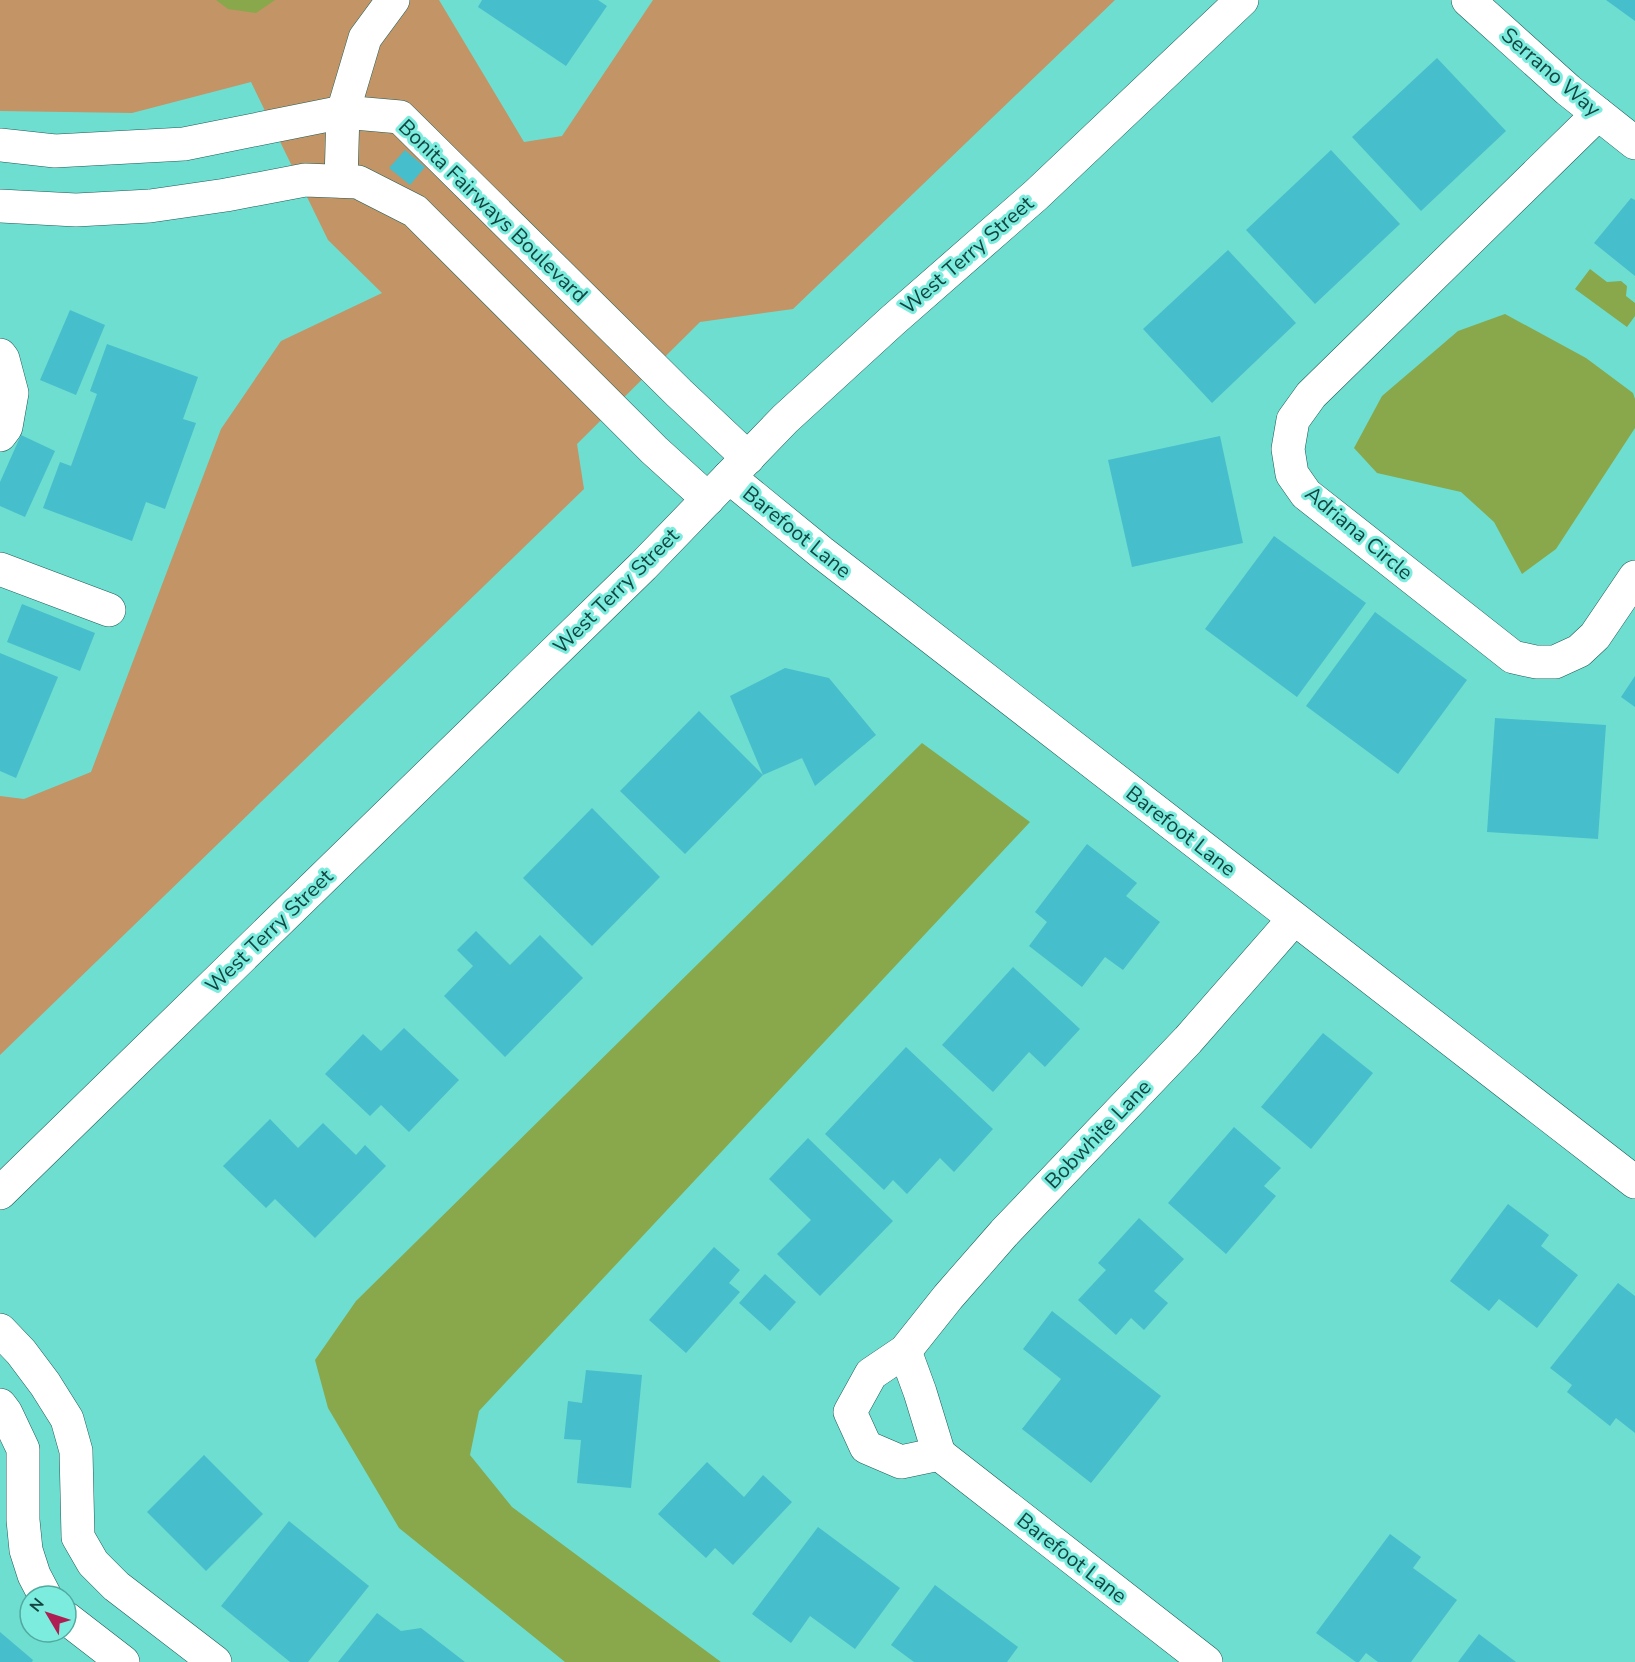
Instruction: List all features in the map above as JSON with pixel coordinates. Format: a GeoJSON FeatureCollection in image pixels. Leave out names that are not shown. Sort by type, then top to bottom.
{"type":"FeatureCollection","features":[{"type":"Feature","properties":{"kind":"street"},"geometry":{"type":"LineString","coordinates":[[341,181],[342,112],[365,38],[393,0]]}},
{"type":"Feature","properties":{"kind":"street","name":"West Terry Street"},"geometry":{"type":"LineString","coordinates":[[0,1193],[617,591],[785,420],[883,328],[1036,195],[1242,0]]}},
{"type":"Feature","properties":{"kind":"street","name":"Serrano Way"},"geometry":{"type":"LineString","coordinates":[[1468,0],[1568,90],[1635,143]]}},
{"type":"Feature","properties":{"kind":"street","name":"Bonita Fairways Boulevard"},"geometry":{"type":"LineString","coordinates":[[0,146],[55,151],[184,144],[342,112],[400,117],[679,393],[728,478]]}},
{"type":"Feature","properties":{"kind":"street","name":"Adriana Circle"},"geometry":{"type":"LineString","coordinates":[[1598,114],[1311,395],[1293,420],[1288,449],[1292,474],[1306,494],[1514,657],[1536,662],[1555,662],[1579,651],[1595,636],[1635,577]]}},
{"type":"Feature","properties":{"kind":"street"},"geometry":{"type":"LineString","coordinates":[[0,206],[76,210],[150,206],[305,180],[358,182],[415,211],[654,450],[728,478]]}},
{"type":"Feature","properties":{"kind":"street"},"geometry":{"type":"LineString","coordinates":[[0,355],[12,393],[6,427],[0,435]]}},
{"type":"Feature","properties":{"kind":"street","name":"Barefoot Lane"},"geometry":{"type":"LineString","coordinates":[[728,478],[1635,1182]]}},
{"type":"Feature","properties":{"kind":"street"},"geometry":{"type":"LineString","coordinates":[[0,569],[109,610]]}},
{"type":"Feature","properties":{"kind":"street","name":"Bobwhite Lane"},"geometry":{"type":"LineString","coordinates":[[939,1454],[901,1462],[866,1447],[850,1412],[871,1374],[905,1352],[948,1297],[1004,1233],[1188,1040],[1294,919]]}},
{"type":"Feature","properties":{"kind":"street"},"geometry":{"type":"LineString","coordinates":[[0,1330],[21,1352],[66,1419],[76,1451],[78,1537],[93,1563],[116,1586],[215,1662]]}},
{"type":"Feature","properties":{"kind":"street"},"geometry":{"type":"LineString","coordinates":[[905,1352],[939,1454]]}},
{"type":"Feature","properties":{"kind":"street"},"geometry":{"type":"LineString","coordinates":[[39,1584],[26,1550],[23,1520],[23,1449],[6,1416],[54,1400]]}},
{"type":"Feature","properties":{"kind":"street","name":"Barefoot Lane"},"geometry":{"type":"LineString","coordinates":[[939,1454],[1206,1662]]}},
{"type":"Feature","properties":{"kind":"street"},"geometry":{"type":"LineString","coordinates":[[78,1627],[123,1662]]}},
{"type":"Feature","properties":{"kind":"shaded area"},"geometry":{"type":"Polygon","coordinates":[[[0,0],[439,0],[524,142],[562,136],[653,0],[1115,0],[793,309],[700,322],[577,444],[584,489],[0,1055],[0,796],[24,799],[91,772],[221,429],[281,341],[382,293],[328,240],[251,82],[132,113],[0,111],[0,0]]]}},
{"type":"Feature","properties":{"kind":"shaded area"},"geometry":{"type":"Polygon","coordinates":[[[216,0],[275,0],[256,13],[228,9],[216,0]]]}},
{"type":"Feature","properties":{"kind":"shaded area"},"geometry":{"type":"Polygon","coordinates":[[[1590,269],[1607,282],[1621,281],[1627,286],[1626,296],[1635,303],[1635,316],[1627,327],[1575,289],[1590,269]]]}},
{"type":"Feature","properties":{"kind":"shaded area"},"geometry":{"type":"Polygon","coordinates":[[[1505,314],[1586,358],[1633,393],[1635,399],[1635,428],[1556,549],[1522,574],[1494,522],[1461,492],[1377,473],[1354,448],[1382,396],[1458,331],[1505,314]]]}},
{"type":"Feature","properties":{"kind":"shaded area"},"geometry":{"type":"Polygon","coordinates":[[[922,743],[1030,822],[479,1411],[470,1455],[512,1507],[721,1662],[565,1662],[399,1528],[328,1408],[315,1360],[356,1301],[922,743]]]}},
{"type":"Feature","properties":{"kind":"building"},"geometry":{"type":"Polygon","coordinates":[[[482,0],[598,0],[607,6],[566,66],[478,7],[482,0]]]}},
{"type":"Feature","properties":{"kind":"building"},"geometry":{"type":"Polygon","coordinates":[[[1606,0],[1635,0],[1635,21],[1606,0]]]}},
{"type":"Feature","properties":{"kind":"building"},"geometry":{"type":"Polygon","coordinates":[[[1437,58],[1506,131],[1421,211],[1352,137],[1437,58]]]}},
{"type":"Feature","properties":{"kind":"building"},"geometry":{"type":"Polygon","coordinates":[[[405,150],[425,167],[410,185],[389,168],[405,150]]]}},
{"type":"Feature","properties":{"kind":"building"},"geometry":{"type":"Polygon","coordinates":[[[1331,150],[1400,224],[1315,304],[1246,230],[1331,150]]]}},
{"type":"Feature","properties":{"kind":"building"},"geometry":{"type":"Polygon","coordinates":[[[1631,198],[1635,200],[1635,276],[1594,243],[1631,198]]]}},
{"type":"Feature","properties":{"kind":"building"},"geometry":{"type":"Polygon","coordinates":[[[1228,250],[1296,323],[1212,403],[1143,329],[1228,250]]]}},
{"type":"Feature","properties":{"kind":"building"},"geometry":{"type":"Polygon","coordinates":[[[70,310],[105,325],[76,395],[40,380],[70,310]]]}},
{"type":"Feature","properties":{"kind":"building"},"geometry":{"type":"Polygon","coordinates":[[[107,344],[198,377],[183,419],[196,423],[165,509],[146,502],[132,541],[43,508],[60,462],[71,466],[97,394],[90,391],[107,344]]]}},
{"type":"Feature","properties":{"kind":"building"},"geometry":{"type":"Polygon","coordinates":[[[21,435],[55,451],[25,517],[0,506],[0,482],[21,435]]]}},
{"type":"Feature","properties":{"kind":"building"},"geometry":{"type":"Polygon","coordinates":[[[1220,436],[1243,543],[1132,567],[1108,460],[1220,436]]]}},
{"type":"Feature","properties":{"kind":"building"},"geometry":{"type":"Polygon","coordinates":[[[1274,536],[1366,603],[1297,697],[1205,629],[1274,536]]]}},
{"type":"Feature","properties":{"kind":"building"},"geometry":{"type":"Polygon","coordinates":[[[22,604],[95,633],[80,671],[7,642],[22,604]]]}},
{"type":"Feature","properties":{"kind":"building"},"geometry":{"type":"Polygon","coordinates":[[[1375,612],[1467,680],[1398,774],[1306,706],[1375,612]]]}},
{"type":"Feature","properties":{"kind":"building"},"geometry":{"type":"Polygon","coordinates":[[[0,653],[58,677],[16,778],[0,771],[0,653]]]}},
{"type":"Feature","properties":{"kind":"building"},"geometry":{"type":"Polygon","coordinates":[[[785,668],[829,678],[876,735],[815,786],[802,758],[763,775],[730,696],[785,668]]]}},
{"type":"Feature","properties":{"kind":"building"},"geometry":{"type":"Polygon","coordinates":[[[1635,676],[1635,707],[1621,697],[1635,676]]]}},
{"type":"Feature","properties":{"kind":"building"},"geometry":{"type":"Polygon","coordinates":[[[699,711],[763,775],[685,854],[620,791],[699,711]]]}},
{"type":"Feature","properties":{"kind":"building"},"geometry":{"type":"Polygon","coordinates":[[[1495,718],[1606,725],[1598,839],[1487,832],[1495,718]]]}},
{"type":"Feature","properties":{"kind":"building"},"geometry":{"type":"Polygon","coordinates":[[[592,808],[660,877],[592,946],[523,878],[592,808]]]}},
{"type":"Feature","properties":{"kind":"building"},"geometry":{"type":"Polygon","coordinates":[[[1087,844],[1137,883],[1126,896],[1160,922],[1123,970],[1105,957],[1082,987],[1029,946],[1047,922],[1035,912],[1087,844]]]}},
{"type":"Feature","properties":{"kind":"building"},"geometry":{"type":"Polygon","coordinates":[[[476,931],[510,965],[540,935],[583,978],[505,1057],[444,996],[473,966],[457,950],[476,931]]]}},
{"type":"Feature","properties":{"kind":"building"},"geometry":{"type":"Polygon","coordinates":[[[1013,967],[1080,1029],[1045,1067],[1029,1052],[993,1092],[942,1045],[1013,967]]]}},
{"type":"Feature","properties":{"kind":"building"},"geometry":{"type":"Polygon","coordinates":[[[404,1028],[459,1080],[409,1132],[381,1105],[370,1116],[325,1074],[363,1034],[381,1051],[404,1028]]]}},
{"type":"Feature","properties":{"kind":"building"},"geometry":{"type":"Polygon","coordinates":[[[1323,1033],[1373,1073],[1311,1149],[1261,1107],[1323,1033]]]}},
{"type":"Feature","properties":{"kind":"building"},"geometry":{"type":"Polygon","coordinates":[[[906,1047],[993,1129],[954,1172],[940,1158],[907,1194],[893,1180],[884,1190],[825,1134],[906,1047]]]}},
{"type":"Feature","properties":{"kind":"building"},"geometry":{"type":"Polygon","coordinates":[[[270,1119],[298,1148],[323,1123],[356,1155],[365,1145],[386,1166],[315,1238],[275,1199],[266,1208],[223,1166],[270,1119]]]}},
{"type":"Feature","properties":{"kind":"building"},"geometry":{"type":"Polygon","coordinates":[[[1234,1127],[1281,1168],[1264,1186],[1276,1196],[1226,1254],[1168,1203],[1234,1127]]]}},
{"type":"Feature","properties":{"kind":"building"},"geometry":{"type":"Polygon","coordinates":[[[808,1138],[893,1221],[820,1296],[777,1254],[811,1220],[769,1179],[808,1138]]]}},
{"type":"Feature","properties":{"kind":"building"},"geometry":{"type":"Polygon","coordinates":[[[1508,1204],[1549,1235],[1541,1246],[1578,1275],[1537,1328],[1499,1299],[1489,1311],[1450,1281],[1508,1204]]]}},
{"type":"Feature","properties":{"kind":"building"},"geometry":{"type":"Polygon","coordinates":[[[1139,1218],[1184,1259],[1154,1291],[1168,1303],[1144,1330],[1131,1318],[1116,1335],[1078,1300],[1106,1270],[1098,1263],[1139,1218]]]}},
{"type":"Feature","properties":{"kind":"building"},"geometry":{"type":"Polygon","coordinates":[[[714,1247],[740,1270],[729,1283],[740,1292],[686,1353],[649,1320],[714,1247]]]}},
{"type":"Feature","properties":{"kind":"building"},"geometry":{"type":"Polygon","coordinates":[[[765,1274],[796,1302],[770,1331],[739,1303],[765,1274]]]}},
{"type":"Feature","properties":{"kind":"building"},"geometry":{"type":"Polygon","coordinates":[[[1618,1283],[1635,1296],[1635,1433],[1616,1418],[1610,1426],[1567,1392],[1572,1385],[1550,1368],[1618,1283]]]}},
{"type":"Feature","properties":{"kind":"building"},"geometry":{"type":"Polygon","coordinates":[[[1052,1311],[1161,1396],[1091,1483],[1022,1429],[1061,1379],[1023,1349],[1052,1311]]]}},
{"type":"Feature","properties":{"kind":"building"},"geometry":{"type":"Polygon","coordinates":[[[586,1370],[642,1375],[631,1488],[577,1483],[581,1440],[564,1439],[568,1401],[582,1403],[586,1370]]]}},
{"type":"Feature","properties":{"kind":"building"},"geometry":{"type":"Polygon","coordinates":[[[204,1455],[263,1514],[206,1571],[147,1512],[204,1455]]]}},
{"type":"Feature","properties":{"kind":"building"},"geometry":{"type":"Polygon","coordinates":[[[707,1462],[744,1497],[763,1475],[792,1502],[733,1565],[715,1548],[706,1558],[658,1514],[707,1462]]]}},
{"type":"Feature","properties":{"kind":"building"},"geometry":{"type":"Polygon","coordinates":[[[289,1521],[369,1586],[308,1662],[290,1662],[221,1606],[289,1521]]]}},
{"type":"Feature","properties":{"kind":"building"},"geometry":{"type":"Polygon","coordinates":[[[818,1527],[900,1588],[855,1649],[810,1616],[791,1643],[752,1614],[818,1527]]]}},
{"type":"Feature","properties":{"kind":"building"},"geometry":{"type":"Polygon","coordinates":[[[1390,1534],[1421,1557],[1413,1568],[1457,1600],[1411,1662],[1378,1662],[1366,1653],[1359,1662],[1356,1662],[1316,1633],[1390,1534]]]}},
{"type":"Feature","properties":{"kind":"building"},"geometry":{"type":"Polygon","coordinates":[[[935,1585],[1018,1647],[1007,1662],[914,1662],[891,1645],[935,1585]]]}},
{"type":"Feature","properties":{"kind":"building"},"geometry":{"type":"Polygon","coordinates":[[[377,1613],[401,1631],[421,1628],[465,1662],[338,1662],[377,1613]]]}},
{"type":"Feature","properties":{"kind":"building"},"geometry":{"type":"Polygon","coordinates":[[[0,1632],[33,1660],[32,1662],[0,1662],[0,1632]]]}},
{"type":"Feature","properties":{"kind":"building"},"geometry":{"type":"Polygon","coordinates":[[[1479,1634],[1516,1662],[1458,1662],[1479,1634]]]}}]}
